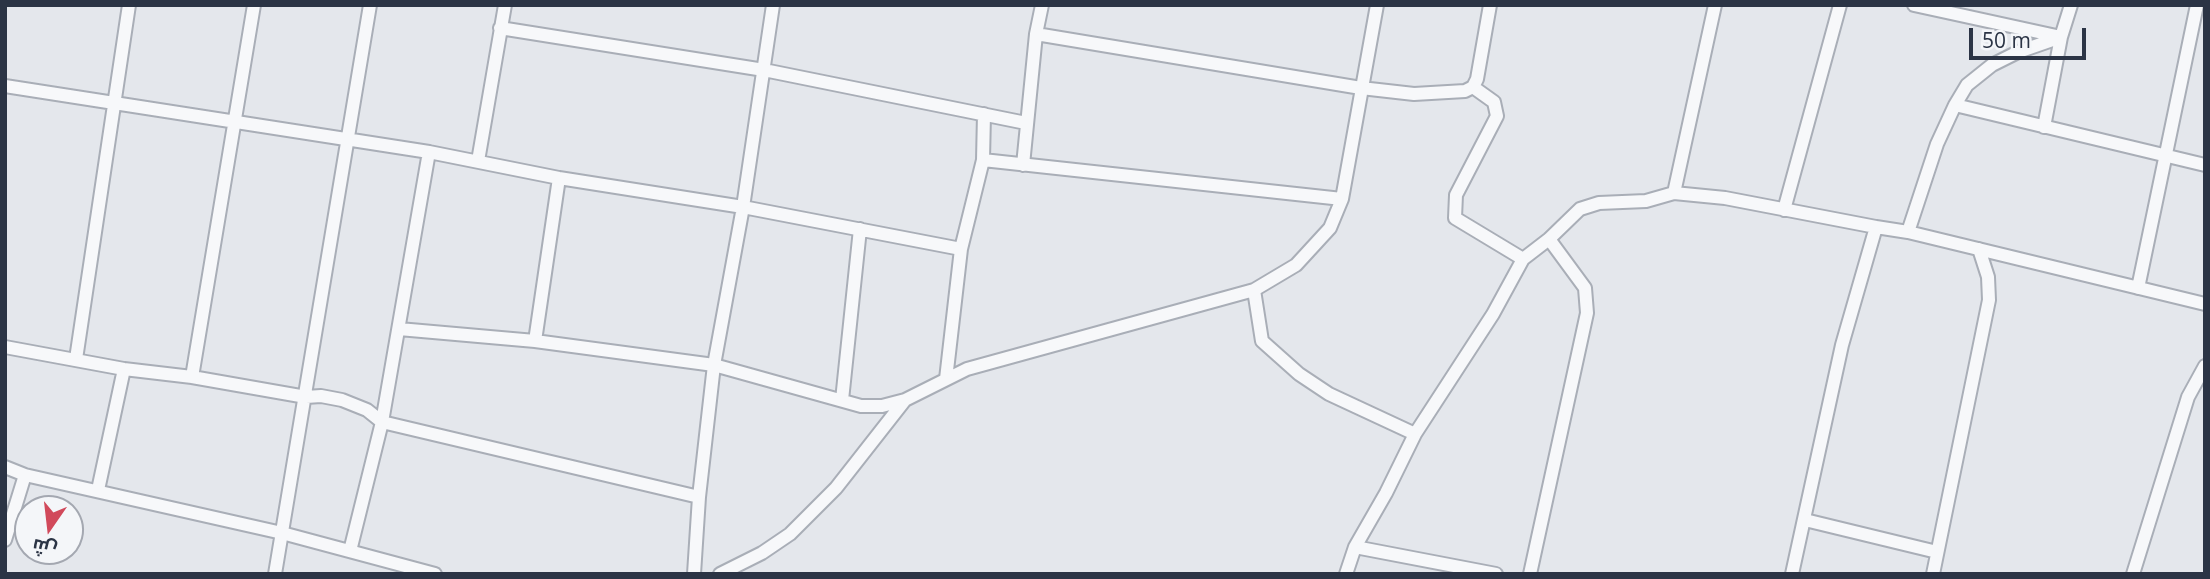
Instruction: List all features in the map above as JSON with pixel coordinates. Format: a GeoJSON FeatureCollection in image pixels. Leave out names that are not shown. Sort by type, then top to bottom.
{"type":"FeatureCollection","features":[{"type":"Feature","properties":{"kind":"street"},"geometry":{"type":"LineString","coordinates":[[76,359],[130,5]]}},
{"type":"Feature","properties":{"kind":"street"},"geometry":{"type":"LineString","coordinates":[[192,377],[254,5]]}},
{"type":"Feature","properties":{"kind":"street"},"geometry":{"type":"LineString","coordinates":[[275,574],[370,5]]}},
{"type":"Feature","properties":{"kind":"street"},"geometry":{"type":"LineString","coordinates":[[478,161],[505,5]]}},
{"type":"Feature","properties":{"kind":"street"},"geometry":{"type":"LineString","coordinates":[[694,574],[699,497],[714,365],[743,206],[773,5]]}},
{"type":"Feature","properties":{"kind":"street"},"geometry":{"type":"LineString","coordinates":[[1023,165],[1036,34],[1042,5]]}},
{"type":"Feature","properties":{"kind":"street"},"geometry":{"type":"LineString","coordinates":[[399,330],[535,341],[714,365],[861,406],[882,406],[905,400],[967,369],[1254,290],[1296,265],[1330,228],[1342,199],[1377,5]]}},
{"type":"Feature","properties":{"kind":"street"},"geometry":{"type":"LineString","coordinates":[[1036,34],[1361,88],[1414,94],[1465,91],[1474,86],[1477,79],[1490,5]]}},
{"type":"Feature","properties":{"kind":"street"},"geometry":{"type":"LineString","coordinates":[[1674,193],[1715,5]]}},
{"type":"Feature","properties":{"kind":"street"},"geometry":{"type":"LineString","coordinates":[[1784,210],[1840,5]]}},
{"type":"Feature","properties":{"kind":"street"},"geometry":{"type":"LineString","coordinates":[[1914,5],[2062,37]]}},
{"type":"Feature","properties":{"kind":"street"},"geometry":{"type":"LineString","coordinates":[[2044,127],[2071,5]]}},
{"type":"Feature","properties":{"kind":"street"},"geometry":{"type":"LineString","coordinates":[[2138,288],[2197,5]]}},
{"type":"Feature","properties":{"kind":"street"},"geometry":{"type":"LineString","coordinates":[[500,28],[764,70],[1026,123]]}},
{"type":"Feature","properties":{"kind":"street"},"geometry":{"type":"LineString","coordinates":[[1908,232],[1937,144],[1967,85],[1992,65],[2018,52],[2062,37]]}},
{"type":"Feature","properties":{"kind":"street"},"geometry":{"type":"LineString","coordinates":[[5,86],[429,152],[559,178],[743,206],[961,249]]}},
{"type":"Feature","properties":{"kind":"street"},"geometry":{"type":"LineString","coordinates":[[1474,86],[1494,102],[1497,116],[1456,195],[1455,218],[1523,259]]}},
{"type":"Feature","properties":{"kind":"street"},"geometry":{"type":"LineString","coordinates":[[1955,105],[2205,165]]}},
{"type":"Feature","properties":{"kind":"street"},"geometry":{"type":"LineString","coordinates":[[946,379],[961,249],[983,160],[984,114]]}},
{"type":"Feature","properties":{"kind":"street"},"geometry":{"type":"LineString","coordinates":[[350,551],[382,422],[429,152]]}},
{"type":"Feature","properties":{"kind":"street"},"geometry":{"type":"LineString","coordinates":[[983,160],[1342,199]]}},
{"type":"Feature","properties":{"kind":"street"},"geometry":{"type":"LineString","coordinates":[[535,341],[559,178]]}},
{"type":"Feature","properties":{"kind":"street"},"geometry":{"type":"LineString","coordinates":[[1346,574],[1354,547],[1386,494],[1415,433],[1493,314],[1523,259],[1549,239],[1580,209],[1599,203],[1646,201],[1674,193],[1725,198],[1908,232],[2205,304]]}},
{"type":"Feature","properties":{"kind":"street"},"geometry":{"type":"LineString","coordinates":[[1792,574],[1842,345],[1876,227]]}},
{"type":"Feature","properties":{"kind":"street"},"geometry":{"type":"LineString","coordinates":[[842,400],[860,229]]}},
{"type":"Feature","properties":{"kind":"street"},"geometry":{"type":"LineString","coordinates":[[1530,574],[1587,313],[1585,288],[1549,239]]}},
{"type":"Feature","properties":{"kind":"street"},"geometry":{"type":"LineString","coordinates":[[1933,574],[1989,300],[1988,277],[1979,249]]}},
{"type":"Feature","properties":{"kind":"street"},"geometry":{"type":"LineString","coordinates":[[1254,290],[1262,341],[1299,374],[1329,394],[1415,433]]}},
{"type":"Feature","properties":{"kind":"street"},"geometry":{"type":"LineString","coordinates":[[6,350],[192,377],[306,397],[321,396],[342,400],[367,410],[382,422],[699,497]]}},
{"type":"Feature","properties":{"kind":"street"},"geometry":{"type":"LineString","coordinates":[[2133,574],[2188,397],[2205,366]]}},
{"type":"Feature","properties":{"kind":"street"},"geometry":{"type":"LineString","coordinates":[[98,490],[124,369]]}},
{"type":"Feature","properties":{"kind":"street"},"geometry":{"type":"LineString","coordinates":[[720,574],[762,553],[790,534],[836,488],[905,400]]}},
{"type":"Feature","properties":{"kind":"street"},"geometry":{"type":"LineString","coordinates":[[5,467],[25,475],[282,533],[350,551],[403,570],[435,574]]}},
{"type":"Feature","properties":{"kind":"street"},"geometry":{"type":"LineString","coordinates":[[5,540],[25,475]]}},
{"type":"Feature","properties":{"kind":"street"},"geometry":{"type":"LineString","coordinates":[[1805,520],[1937,552]]}},
{"type":"Feature","properties":{"kind":"street"},"geometry":{"type":"LineString","coordinates":[[1354,547],[1496,574]]}}]}
